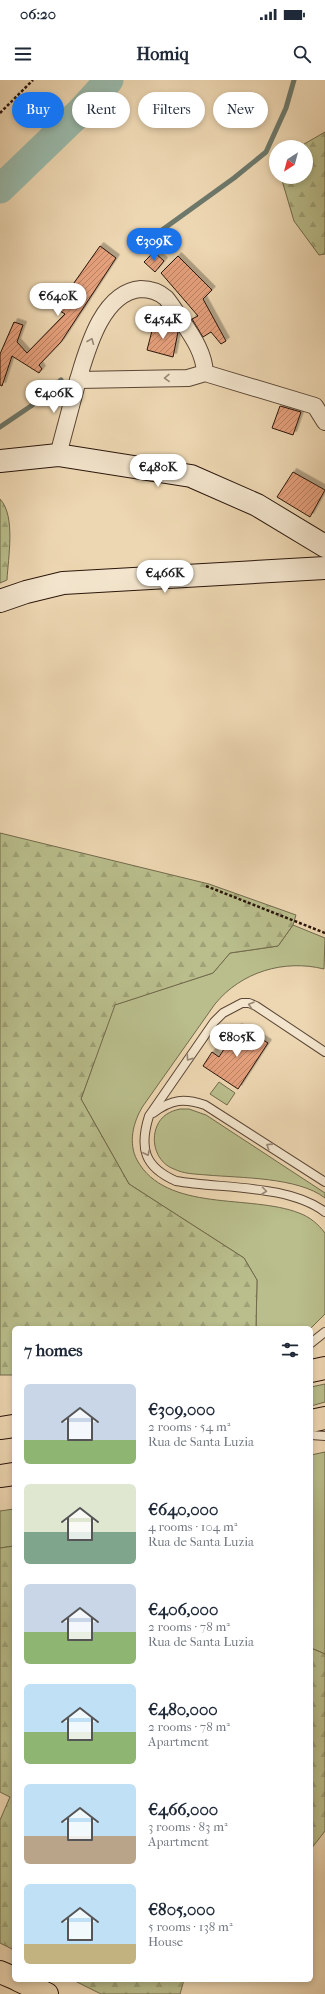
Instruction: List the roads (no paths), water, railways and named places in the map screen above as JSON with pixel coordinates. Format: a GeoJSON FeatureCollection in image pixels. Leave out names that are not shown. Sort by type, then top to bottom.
{"type":"FeatureCollection","features":[{"type":"Feature","properties":{"kind":"main road"},"geometry":{"type":"LineString","coordinates":[[313,1371],[325,1368]]}},
{"type":"Feature","properties":{"kind":"main road"},"geometry":{"type":"LineString","coordinates":[[313,1421],[325,1418]]}},
{"type":"Feature","properties":{"kind":"main road"},"geometry":{"type":"LineString","coordinates":[[0,1428],[12,1426]]}},
{"type":"Feature","properties":{"kind":"main road"},"geometry":{"type":"LineString","coordinates":[[0,1476],[12,1474]]}},
{"type":"Feature","properties":{"kind":"main road"},"geometry":{"type":"LineString","coordinates":[[0,1972],[12,1977]]}},
{"type":"Feature","properties":{"kind":"main road"},"geometry":{"type":"LineString","coordinates":[[22,1982],[47,1994]]}},
{"type":"Feature","properties":{"kind":"street"},"geometry":{"type":"LineString","coordinates":[[58,455],[78,380],[90,344],[98,325],[121,296],[136,290],[144,289],[153,290],[167,300],[201,352],[205,373]]}},
{"type":"Feature","properties":{"kind":"street"},"geometry":{"type":"LineString","coordinates":[[78,380],[188,378],[205,373],[315,406],[325,422]]}},
{"type":"Feature","properties":{"kind":"street"},"geometry":{"type":"LineString","coordinates":[[0,461],[58,455],[191,476],[257,505],[325,546]]}},
{"type":"Feature","properties":{"kind":"street"},"geometry":{"type":"LineString","coordinates":[[0,601],[26,592],[68,583],[325,568]]}},
{"type":"Feature","properties":{"kind":"lane"},"geometry":{"type":"LineString","coordinates":[[325,1052],[256,1006],[249,1003],[242,1003],[223,1013],[214,1022],[149,1116],[144,1133],[144,1151],[154,1166],[164,1176],[176,1181],[193,1184],[302,1198],[325,1212]]}},
{"type":"Feature","properties":{"kind":"lane"},"geometry":{"type":"LineString","coordinates":[[149,1116],[160,1108],[171,1103],[187,1100],[205,1105],[325,1182]]}},
{"type":"Feature","properties":{"kind":"lane"},"geometry":{"type":"LineString","coordinates":[[313,1341],[325,1332]]}},
{"type":"Feature","properties":{"kind":"lane"},"geometry":{"type":"LineString","coordinates":[[313,1435],[325,1436]]}},
{"type":"Feature","properties":{"kind":"waterway"},"geometry":{"type":"LineString","coordinates":[[0,189],[83,109],[109,80]]}},
{"type":"Feature","properties":{"kind":"waterway"},"geometry":{"type":"LineString","coordinates":[[147,249],[162,230],[234,178],[266,152],[286,108],[294,80]]}},
{"type":"Feature","properties":{"kind":"waterway"},"geometry":{"type":"LineString","coordinates":[[0,427],[31,406],[61,380]]}}]}
